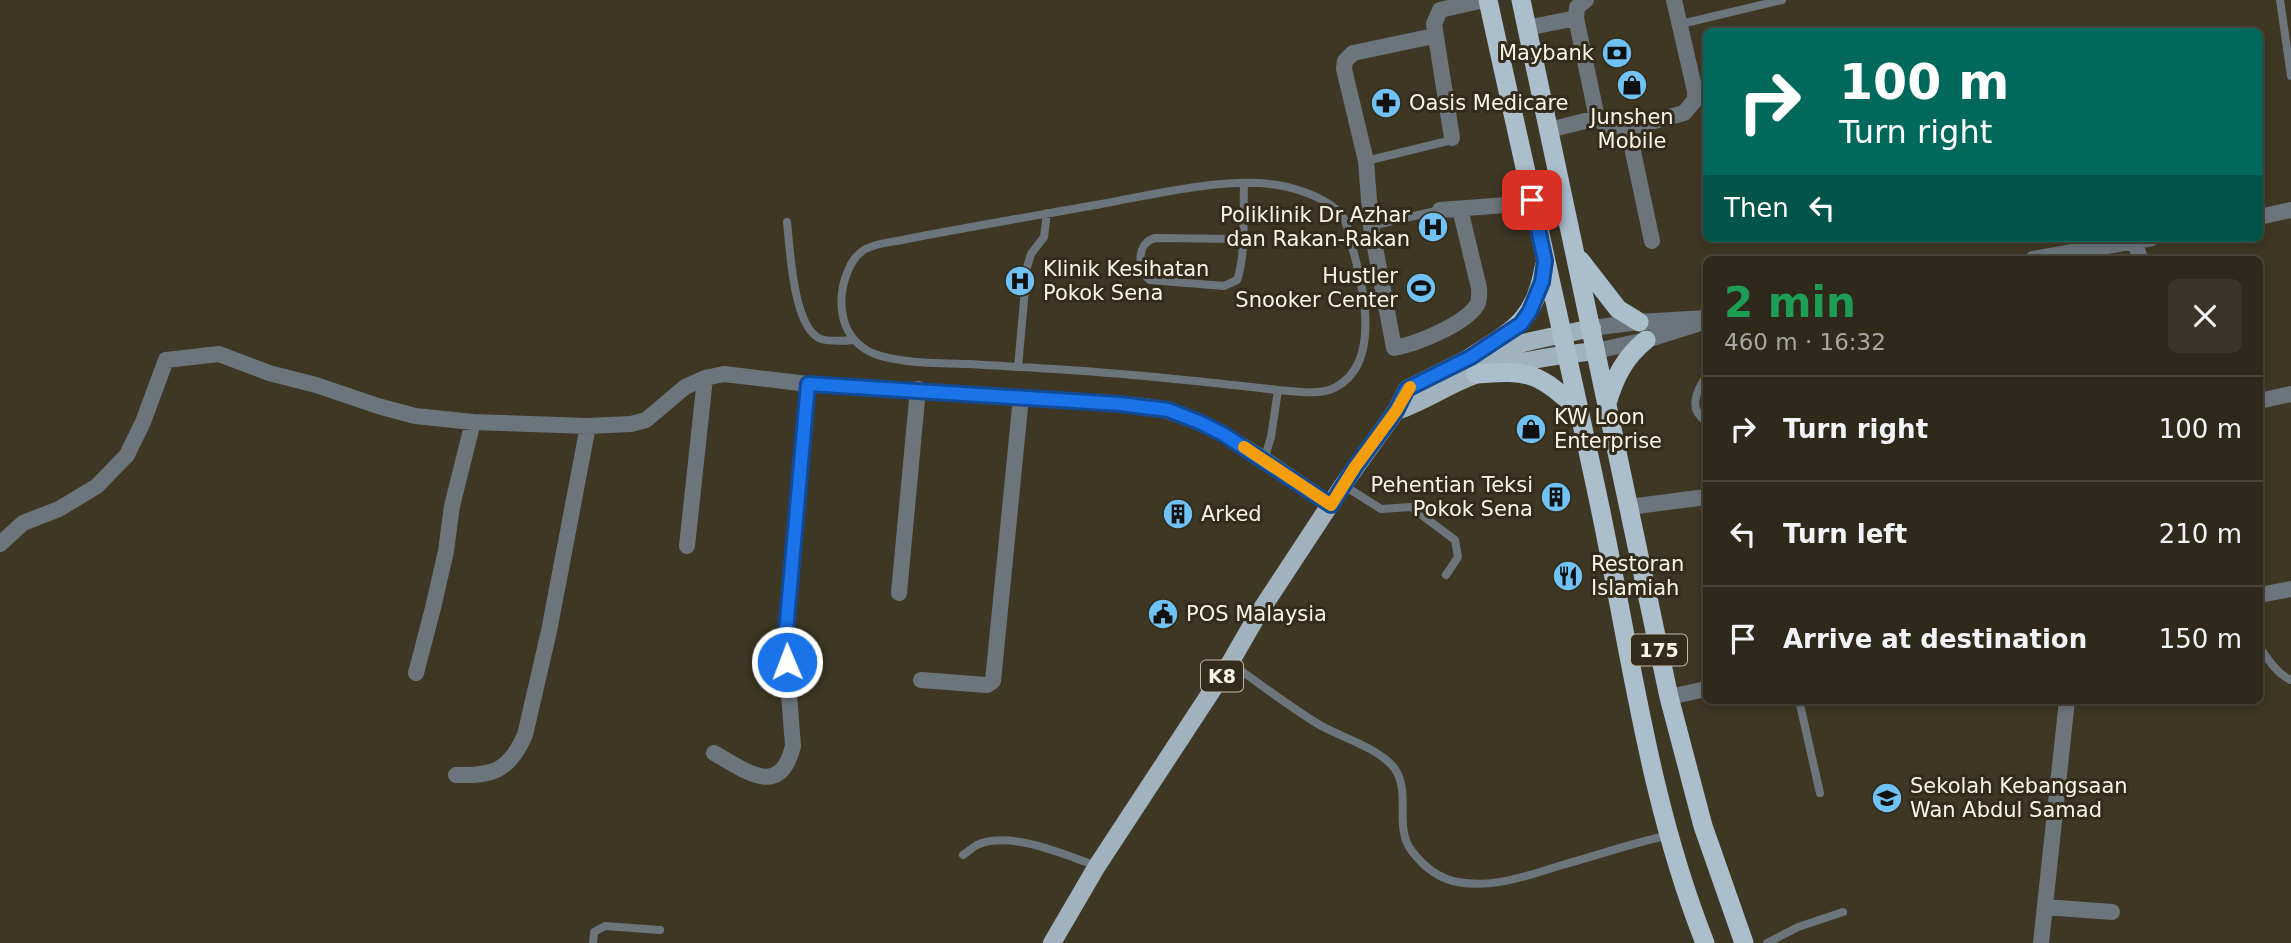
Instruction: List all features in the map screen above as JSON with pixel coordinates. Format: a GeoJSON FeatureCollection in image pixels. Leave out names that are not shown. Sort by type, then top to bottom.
{"type":"FeatureCollection","features":[{"type":"Feature","properties":{"kind":"highway","name":"175"},"geometry":{"type":"LineString","coordinates":[[1486,0],[1532,200],[1669,835],[1704,943]]}},
{"type":"Feature","properties":{"kind":"highway","name":"175"},"geometry":{"type":"LineString","coordinates":[[1521,0],[1669,697],[1703,826],[1744,943]]}},
{"type":"Feature","properties":{"kind":"highway"},"geometry":{"type":"LineString","coordinates":[[1576,253],[1618,309],[1643,331],[1622,364],[1606,407]]}},
{"type":"Feature","properties":{"kind":"highway"},"geometry":{"type":"LineString","coordinates":[[1474,366],[1521,324],[1537,296],[1545,261]]}},
{"type":"Feature","properties":{"kind":"highway"},"geometry":{"type":"LineString","coordinates":[[1474,366],[1541,378],[1578,410]]}},
{"type":"Feature","properties":{"kind":"main road","name":"K8"},"geometry":{"type":"LineString","coordinates":[[1052,943],[1097,866],[1230,663],[1257,616],[1343,485],[1396,411],[1407,389],[1561,334],[1592,328]]}},
{"type":"Feature","properties":{"kind":"main road","name":"K8"},"geometry":{"type":"LineString","coordinates":[[1474,366],[1596,351]]}},
{"type":"Feature","properties":{"kind":"street"},"geometry":{"type":"LineString","coordinates":[[1452,138],[1434,36],[1435,17],[1445,4],[1486,0]]}},
{"type":"Feature","properties":{"kind":"street"},"geometry":{"type":"LineString","coordinates":[[1586,0],[1577,7],[1576,18],[1597,118],[1614,130],[1684,113],[1695,100],[1674,0]]}},
{"type":"Feature","properties":{"kind":"street"},"geometry":{"type":"LineString","coordinates":[[1527,28],[1576,18]]}},
{"type":"Feature","properties":{"kind":"street"},"geometry":{"type":"LineString","coordinates":[[1434,36],[1353,53],[1345,61],[1344,69],[1366,161],[1371,226],[1394,348],[1423,341],[1451,326],[1476,307],[1479,288],[1460,209]]}},
{"type":"Feature","properties":{"kind":"street"},"geometry":{"type":"LineString","coordinates":[[1549,130],[1597,118]]}},
{"type":"Feature","properties":{"kind":"street"},"geometry":{"type":"LineString","coordinates":[[1628,128],[1652,241]]}},
{"type":"Feature","properties":{"kind":"street"},"geometry":{"type":"LineString","coordinates":[[1440,210],[1506,205],[1532,200]]}},
{"type":"Feature","properties":{"kind":"street"},"geometry":{"type":"LineString","coordinates":[[2263,216],[2291,211]]}},
{"type":"Feature","properties":{"kind":"street"},"geometry":{"type":"LineString","coordinates":[[2049,256],[2124,242]]}},
{"type":"Feature","properties":{"kind":"street"},"geometry":{"type":"LineString","coordinates":[[1596,351],[1643,331],[1703,321]]}},
{"type":"Feature","properties":{"kind":"street"},"geometry":{"type":"LineString","coordinates":[[1592,328],[1643,331]]}},
{"type":"Feature","properties":{"kind":"street"},"geometry":{"type":"LineString","coordinates":[[0,544],[23,523],[59,509],[97,486],[127,455],[143,422],[166,360],[219,354],[269,373],[415,416],[473,422],[588,426],[631,424],[646,419],[685,387],[705,378],[724,374],[808,384],[919,389],[1145,406],[1168,410],[1223,434],[1331,505]]}},
{"type":"Feature","properties":{"kind":"street"},"geometry":{"type":"LineString","coordinates":[[687,546],[705,378]]}},
{"type":"Feature","properties":{"kind":"street"},"geometry":{"type":"LineString","coordinates":[[713,754],[760,778],[775,776],[789,762],[793,746],[785,643],[808,384]]}},
{"type":"Feature","properties":{"kind":"street"},"geometry":{"type":"LineString","coordinates":[[899,593],[919,389]]}},
{"type":"Feature","properties":{"kind":"street"},"geometry":{"type":"LineString","coordinates":[[2263,400],[2291,394]]}},
{"type":"Feature","properties":{"kind":"street"},"geometry":{"type":"LineString","coordinates":[[921,680],[987,685],[993,681],[1021,397]]}},
{"type":"Feature","properties":{"kind":"street"},"geometry":{"type":"LineString","coordinates":[[416,673],[446,551],[452,506],[473,422]]}},
{"type":"Feature","properties":{"kind":"street"},"geometry":{"type":"LineString","coordinates":[[456,775],[481,776],[498,771],[518,750],[524,735],[549,631],[588,426]]}},
{"type":"Feature","properties":{"kind":"street"},"geometry":{"type":"LineString","coordinates":[[1629,507],[1703,497]]}},
{"type":"Feature","properties":{"kind":"street"},"geometry":{"type":"LineString","coordinates":[[2263,594],[2291,589]]}},
{"type":"Feature","properties":{"kind":"street"},"geometry":{"type":"LineString","coordinates":[[1669,697],[1703,690]]}},
{"type":"Feature","properties":{"kind":"street"},"geometry":{"type":"LineString","coordinates":[[2042,943],[2067,704]]}},
{"type":"Feature","properties":{"kind":"street"},"geometry":{"type":"LineString","coordinates":[[2045,907],[2112,912]]}},
{"type":"Feature","properties":{"kind":"lane"},"geometry":{"type":"LineString","coordinates":[[1681,24],[1782,0]]}},
{"type":"Feature","properties":{"kind":"lane"},"geometry":{"type":"LineString","coordinates":[[2280,0],[2291,76]]}},
{"type":"Feature","properties":{"kind":"lane"},"geometry":{"type":"LineString","coordinates":[[1366,161],[1452,138]]}},
{"type":"Feature","properties":{"kind":"lane"},"geometry":{"type":"LineString","coordinates":[[1242,239],[1147,240],[1143,245],[1141,269],[1144,276],[1150,280],[1224,286],[1237,280],[1241,271],[1244,183]]}},
{"type":"Feature","properties":{"kind":"lane"},"geometry":{"type":"LineString","coordinates":[[1244,183],[1275,184],[1297,190],[1336,209],[1345,220],[1363,293],[1366,336],[1358,363],[1346,380],[1334,389],[1278,390],[1111,373],[924,362],[877,356],[854,340],[843,320],[840,304],[843,283],[857,252],[871,246],[1144,196],[1244,183]]}},
{"type":"Feature","properties":{"kind":"lane"},"geometry":{"type":"LineString","coordinates":[[1371,226],[1440,210]]}},
{"type":"Feature","properties":{"kind":"lane"},"geometry":{"type":"LineString","coordinates":[[1018,367],[1027,267],[1031,254],[1044,237],[1046,213]]}},
{"type":"Feature","properties":{"kind":"lane"},"geometry":{"type":"LineString","coordinates":[[787,222],[798,297],[807,329],[820,339],[854,340]]}},
{"type":"Feature","properties":{"kind":"lane"},"geometry":{"type":"LineString","coordinates":[[1703,381],[1697,390],[1695,400],[1698,414],[1703,418]]}},
{"type":"Feature","properties":{"kind":"lane"},"geometry":{"type":"LineString","coordinates":[[1264,460],[1271,437],[1278,390]]}},
{"type":"Feature","properties":{"kind":"lane"},"geometry":{"type":"LineString","coordinates":[[1343,485],[1381,509],[1411,507],[1455,540],[1458,557],[1446,575]]}},
{"type":"Feature","properties":{"kind":"lane"},"geometry":{"type":"LineString","coordinates":[[2263,652],[2291,680]]}},
{"type":"Feature","properties":{"kind":"lane"},"geometry":{"type":"LineString","coordinates":[[1230,663],[1318,724],[1384,757],[1395,769],[1401,783],[1401,815],[1409,848],[1423,865],[1441,877],[1459,883],[1487,884],[1669,835]]}},
{"type":"Feature","properties":{"kind":"lane"},"geometry":{"type":"LineString","coordinates":[[1801,704],[1819,793]]}},
{"type":"Feature","properties":{"kind":"lane"},"geometry":{"type":"LineString","coordinates":[[963,855],[977,845],[1007,841],[1039,846],[1097,866]]}},
{"type":"Feature","properties":{"kind":"lane"},"geometry":{"type":"LineString","coordinates":[[1767,943],[1798,927],[1843,912]]}},
{"type":"Feature","properties":{"kind":"lane"},"geometry":{"type":"LineString","coordinates":[[593,943],[594,932],[605,926],[660,930]]}},
{"type":"Feature","properties":{"kind":"slow traffic"},"geometry":{"type":"LineString","coordinates":[[1244,447],[1331,505],[1410,387]]}},
{"type":"Feature","properties":{"kind":"place","name":"Maybank"},"geometry":{"type":"Point","coordinates":[1617,53]}},
{"type":"Feature","properties":{"kind":"place","name":"Junshen Mobile"},"geometry":{"type":"Point","coordinates":[1632,85]}},
{"type":"Feature","properties":{"kind":"place","name":"Oasis Medicare"},"geometry":{"type":"Point","coordinates":[1386,103]}},
{"type":"Feature","properties":{"kind":"place","name":"Poliklinik Dr Azhar dan Rakan-Rakan"},"geometry":{"type":"Point","coordinates":[1433,227]}},
{"type":"Feature","properties":{"kind":"place","name":"Klinik Kesihatan Pokok Sena"},"geometry":{"type":"Point","coordinates":[1020,281]}},
{"type":"Feature","properties":{"kind":"place","name":"Hustler Snooker Center"},"geometry":{"type":"Point","coordinates":[1421,288]}},
{"type":"Feature","properties":{"kind":"place","name":"KW Loon Enterprise"},"geometry":{"type":"Point","coordinates":[1531,429]}},
{"type":"Feature","properties":{"kind":"place","name":"Pehentian Teksi Pokok Sena"},"geometry":{"type":"Point","coordinates":[1556,497]}},
{"type":"Feature","properties":{"kind":"place","name":"Arked"},"geometry":{"type":"Point","coordinates":[1178,514]}},
{"type":"Feature","properties":{"kind":"place","name":"Restoran Islamiah"},"geometry":{"type":"Point","coordinates":[1568,576]}},
{"type":"Feature","properties":{"kind":"place","name":"POS Malaysia"},"geometry":{"type":"Point","coordinates":[1163,614]}},
{"type":"Feature","properties":{"kind":"place","name":"Sekolah Kebangsaan Wan Abdul Samad"},"geometry":{"type":"Point","coordinates":[1887,798]}},
{"type":"Feature","properties":{"kind":"route"},"geometry":{"type":"LineString","coordinates":[[787,662],[785,643],[808,384],[919,389],[1168,410],[1223,434],[1331,505],[1396,411],[1407,389],[1471,357],[1521,324],[1530,311],[1542,282],[1545,261],[1532,200]]}}]}
